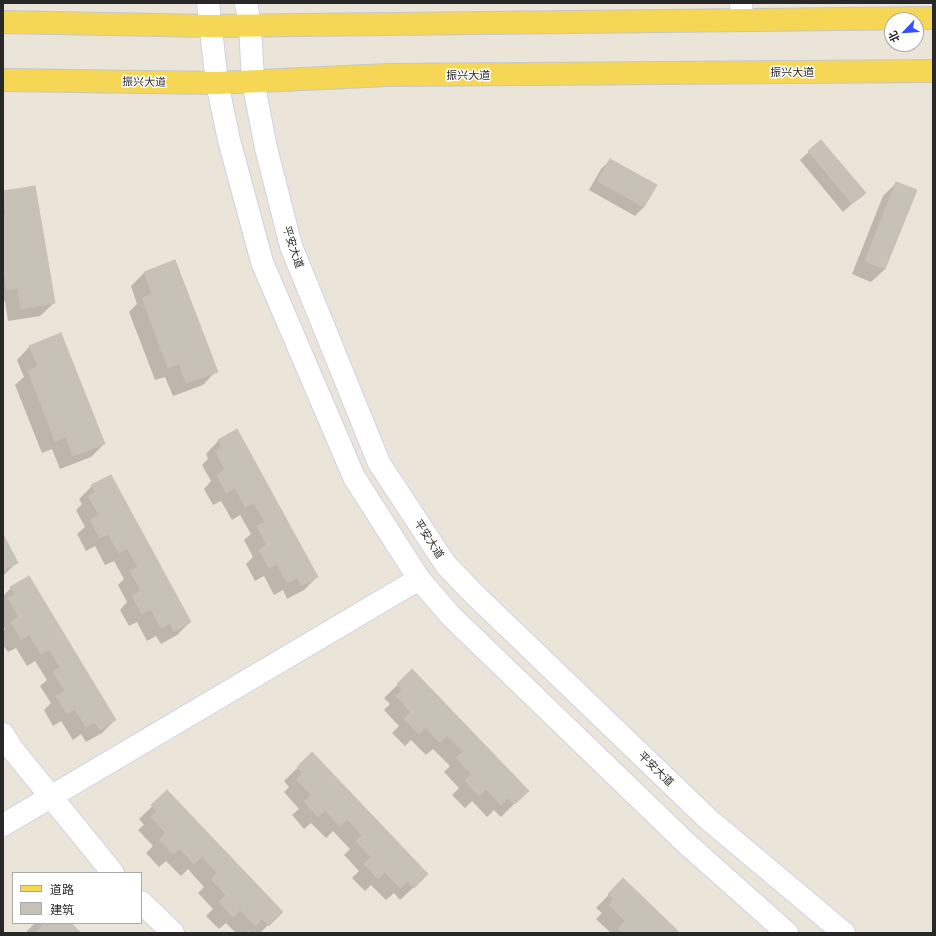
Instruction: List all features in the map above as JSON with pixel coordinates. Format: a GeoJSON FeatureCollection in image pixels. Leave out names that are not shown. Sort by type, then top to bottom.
{"type":"FeatureCollection","features":[{"type":"Feature","properties":{"kind":"main road"},"geometry":{"type":"LineString","coordinates":[[208,3],[217,83],[229,140],[262,262],[354,477],[419,579],[451,616],[674,832],[787,933]]}},
{"type":"Feature","properties":{"kind":"main road","name":"平安大道"},"geometry":{"type":"LineString","coordinates":[[246,3],[250,25],[253,81],[266,148],[291,246],[379,464],[446,565],[474,594],[708,819],[844,933]]}},
{"type":"Feature","properties":{"kind":"main road"},"geometry":{"type":"LineString","coordinates":[[3,22],[211,26],[742,11],[933,18]]}},
{"type":"Feature","properties":{"kind":"main road","name":"振兴大道"},"geometry":{"type":"LineString","coordinates":[[3,80],[217,83],[388,75],[933,72]]}},
{"type":"Feature","properties":{"kind":"main road"},"geometry":{"type":"LineString","coordinates":[[3,825],[419,579]]}},
{"type":"Feature","properties":{"kind":"main road"},"geometry":{"type":"LineString","coordinates":[[3,734],[13,750],[112,872]]}},
{"type":"Feature","properties":{"kind":"main road"},"geometry":{"type":"LineString","coordinates":[[142,903],[173,933]]}},
{"type":"Feature","properties":{"kind":"building"},"geometry":{"type":"Polygon","coordinates":[[[821,140],[866,193],[852,204],[808,151],[821,140]]]}},
{"type":"Feature","properties":{"kind":"building"},"geometry":{"type":"Polygon","coordinates":[[[610,159],[657,185],[644,207],[597,181],[610,159]]]}},
{"type":"Feature","properties":{"kind":"building"},"geometry":{"type":"Polygon","coordinates":[[[896,182],[917,190],[885,269],[865,261],[896,182]]]}},
{"type":"Feature","properties":{"kind":"building"},"geometry":{"type":"Polygon","coordinates":[[[35,186],[55,303],[21,309],[18,288],[7,290],[3,266],[3,215],[6,214],[3,191],[35,186]]]}},
{"type":"Feature","properties":{"kind":"building"},"geometry":{"type":"Polygon","coordinates":[[[175,260],[218,372],[186,383],[179,364],[168,368],[142,298],[152,294],[144,272],[175,260]]]}},
{"type":"Feature","properties":{"kind":"building"},"geometry":{"type":"Polygon","coordinates":[[[61,333],[105,444],[73,456],[66,437],[55,441],[28,371],[38,367],[29,346],[61,333]]]}},
{"type":"Feature","properties":{"kind":"building"},"geometry":{"type":"Polygon","coordinates":[[[237,429],[318,577],[301,586],[297,578],[287,583],[277,564],[269,568],[259,550],[267,545],[257,526],[265,522],[254,503],[245,507],[235,488],[226,493],[217,475],[225,470],[215,451],[222,447],[218,440],[237,429]]]}},
{"type":"Feature","properties":{"kind":"building"},"geometry":{"type":"Polygon","coordinates":[[[111,475],[191,622],[174,632],[170,623],[161,628],[151,609],[142,614],[132,596],[141,591],[130,571],[138,567],[127,548],[119,553],[108,534],[100,538],[90,520],[99,515],[88,496],[95,492],[91,485],[111,475]]]}},
{"type":"Feature","properties":{"kind":"building"},"geometry":{"type":"Polygon","coordinates":[[[3,534],[18,563],[3,570],[3,534]]]}},
{"type":"Feature","properties":{"kind":"building"},"geometry":{"type":"Polygon","coordinates":[[[29,576],[116,720],[100,730],[95,722],[86,727],[75,709],[67,714],[56,696],[65,691],[53,672],[60,667],[49,649],[41,654],[29,635],[21,640],[11,622],[19,617],[8,598],[15,594],[10,587],[29,576]]]}},
{"type":"Feature","properties":{"kind":"building"},"geometry":{"type":"Polygon","coordinates":[[[412,669],[529,791],[515,804],[508,798],[501,805],[486,789],[479,796],[465,781],[471,774],[456,758],[463,752],[447,736],[440,743],[425,727],[419,734],[404,719],[411,712],[396,696],[402,690],[397,684],[412,669]]]}},
{"type":"Feature","properties":{"kind":"building"},"geometry":{"type":"Polygon","coordinates":[[[312,752],[428,874],[414,888],[408,881],[400,888],[385,872],[378,879],[364,864],[371,857],[356,841],[362,835],[347,819],[340,826],[325,810],[318,817],[304,802],[311,795],[296,779],[302,773],[297,767],[312,752]]]}},
{"type":"Feature","properties":{"kind":"building"},"geometry":{"type":"Polygon","coordinates":[[[167,790],[283,912],[269,926],[262,919],[255,926],[240,910],[233,917],[219,902],[226,895],[211,879],[217,873],[202,857],[194,864],[180,848],[173,854],[159,840],[166,833],[151,817],[157,811],[151,805],[167,790]]]}},
{"type":"Feature","properties":{"kind":"building"},"geometry":{"type":"Polygon","coordinates":[[[623,878],[680,933],[623,933],[618,928],[625,921],[609,905],[614,899],[608,894],[623,878]]]}},
{"type":"Feature","properties":{"kind":"building"},"geometry":{"type":"Polygon","coordinates":[[[42,924],[72,924],[81,933],[39,933],[37,931],[43,925],[42,924]]]}}]}
